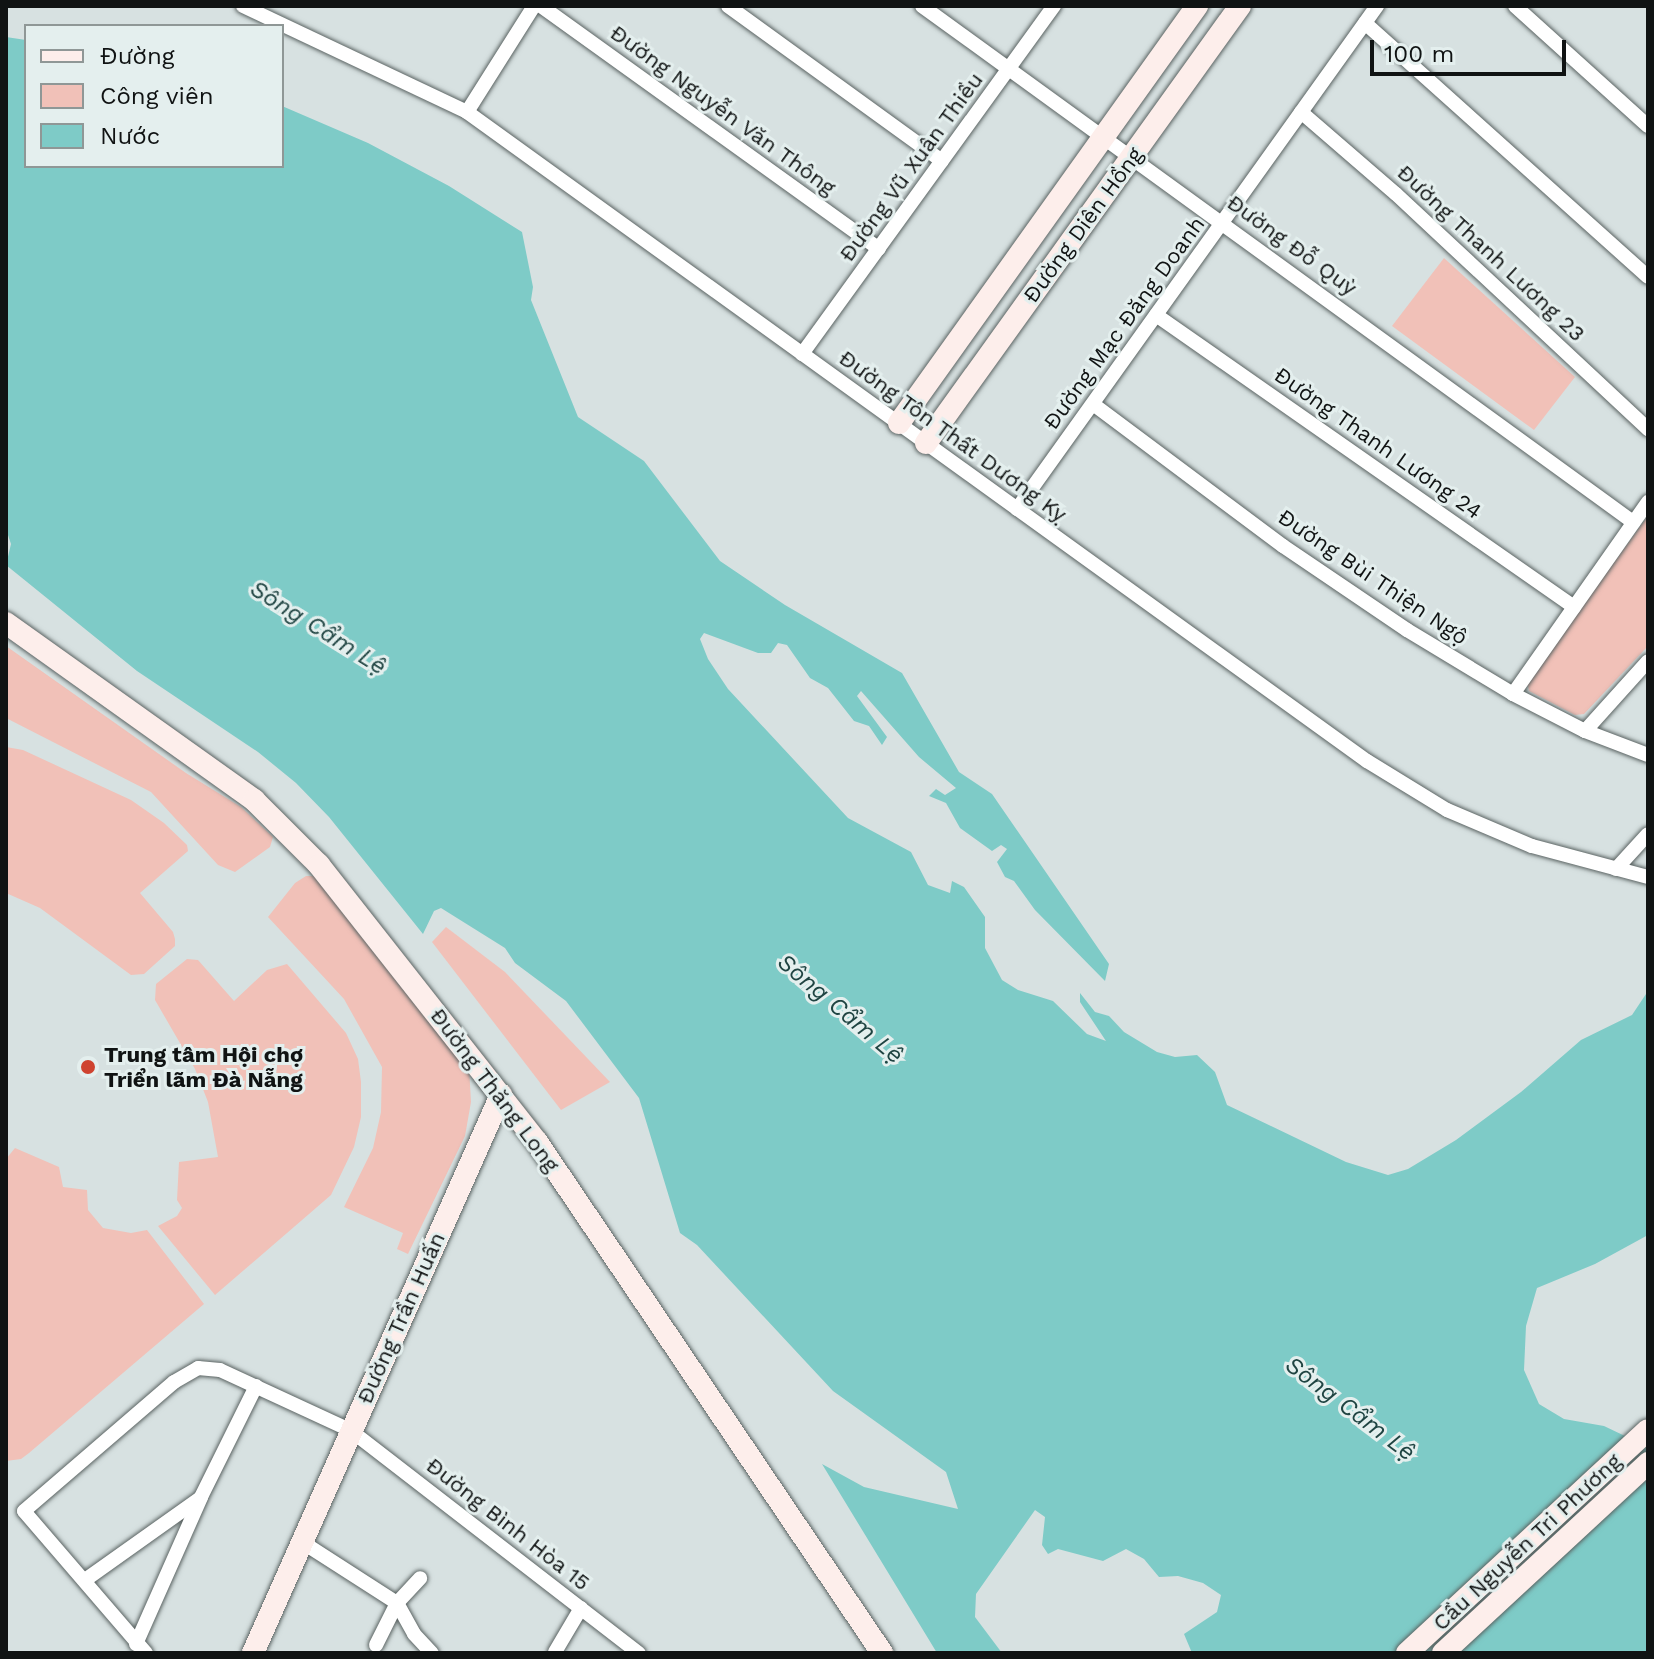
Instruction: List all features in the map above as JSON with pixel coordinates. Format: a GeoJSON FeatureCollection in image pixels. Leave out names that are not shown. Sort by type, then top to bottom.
{"type":"FeatureCollection","features":[{"type":"Feature","properties":{"kind":"street","name":"Đường Tôn Thất Dương Kỵ"},"geometry":{"type":"LineString","coordinates":[[243,6],[281,24]]}},
{"type":"Feature","properties":{"kind":"street"},"geometry":{"type":"LineString","coordinates":[[467,112],[534,6]]}},
{"type":"Feature","properties":{"kind":"street","name":"Đường Nguyễn Văn Thông"},"geometry":{"type":"LineString","coordinates":[[541,6],[879,249]]}},
{"type":"Feature","properties":{"kind":"street"},"geometry":{"type":"LineString","coordinates":[[728,6],[942,161]]}},
{"type":"Feature","properties":{"kind":"street","name":"Đường Đỗ Quỳ"},"geometry":{"type":"LineString","coordinates":[[922,6],[1633,522]]}},
{"type":"Feature","properties":{"kind":"street","name":"Đường Vũ Xuân Thiều"},"geometry":{"type":"LineString","coordinates":[[802,354],[1054,6]]}},
{"type":"Feature","properties":{"kind":"street","name":"Đường Diên Hồng"},"geometry":{"type":"LineString","coordinates":[[899,423],[1197,6]]}},
{"type":"Feature","properties":{"kind":"street","name":"Đường Diên Hồng"},"geometry":{"type":"LineString","coordinates":[[926,443],[1240,6]]}},
{"type":"Feature","properties":{"kind":"street","name":"Đường Mạc Đăng Doanh"},"geometry":{"type":"LineString","coordinates":[[1017,509],[1377,6]]}},
{"type":"Feature","properties":{"kind":"street"},"geometry":{"type":"LineString","coordinates":[[1515,6],[1648,126]]}},
{"type":"Feature","properties":{"kind":"street"},"geometry":{"type":"LineString","coordinates":[[1365,23],[1648,277]]}},
{"type":"Feature","properties":{"kind":"street","name":"Đường Tôn Thất Dương Kỵ"},"geometry":{"type":"LineString","coordinates":[[284,25],[467,112],[1367,761],[1447,810],[1532,846],[1648,877]]}},
{"type":"Feature","properties":{"kind":"street","name":"Đường Thanh Lương 23"},"geometry":{"type":"LineString","coordinates":[[1301,112],[1396,194],[1648,429]]}},
{"type":"Feature","properties":{"kind":"street","name":"Đường Thanh Lương 24"},"geometry":{"type":"LineString","coordinates":[[1156,315],[1574,607]]}},
{"type":"Feature","properties":{"kind":"street","name":"Đường Bùi Thiện Ngộ"},"geometry":{"type":"LineString","coordinates":[[1093,404],[1283,546],[1407,630],[1513,694],[1585,731],[1648,755]]}},
{"type":"Feature","properties":{"kind":"street"},"geometry":{"type":"LineString","coordinates":[[1513,694],[1648,502]]}},
{"type":"Feature","properties":{"kind":"street","name":"Đường Thăng Long"},"geometry":{"type":"LineString","coordinates":[[6,623],[270,814],[319,865],[537,1142],[882,1653]]}},
{"type":"Feature","properties":{"kind":"street"},"geometry":{"type":"LineString","coordinates":[[1585,731],[1648,661]]}},
{"type":"Feature","properties":{"kind":"street"},"geometry":{"type":"LineString","coordinates":[[1616,869],[1648,834]]}},
{"type":"Feature","properties":{"kind":"street","name":"Đường Trần Huấn"},"geometry":{"type":"LineString","coordinates":[[253,1653],[501,1095]]}},
{"type":"Feature","properties":{"kind":"street","name":"Đường Bình Hòa 15"},"geometry":{"type":"LineString","coordinates":[[85,1580],[24,1511],[174,1382],[198,1368],[220,1370],[350,1430],[639,1653]]}},
{"type":"Feature","properties":{"kind":"street"},"geometry":{"type":"LineString","coordinates":[[201,1497],[85,1580],[141,1649],[201,1497],[256,1386]]}},
{"type":"Feature","properties":{"kind":"street","name":"Cầu Nguyễn Tri Phương"},"geometry":{"type":"LineString","coordinates":[[1407,1653],[1648,1430]]}},
{"type":"Feature","properties":{"kind":"street","name":"Cầu Nguyễn Tri Phương"},"geometry":{"type":"LineString","coordinates":[[1443,1653],[1648,1463]]}},
{"type":"Feature","properties":{"kind":"street"},"geometry":{"type":"LineString","coordinates":[[302,1542],[397,1603],[414,1634],[432,1653]]}},
{"type":"Feature","properties":{"kind":"street"},"geometry":{"type":"LineString","coordinates":[[376,1645],[397,1603],[420,1578]]}},
{"type":"Feature","properties":{"kind":"street"},"geometry":{"type":"LineString","coordinates":[[555,1652],[581,1608]]}},
{"type":"Feature","properties":{"kind":"green space"},"geometry":{"type":"Polygon","coordinates":[[[1444,258],[1575,377],[1534,430],[1392,326],[1444,258]]]}},
{"type":"Feature","properties":{"kind":"green space"},"geometry":{"type":"Polygon","coordinates":[[[1648,516],[1648,646],[1584,714],[1575,715],[1529,691],[1527,681],[1648,516]]]}},
{"type":"Feature","properties":{"kind":"green space"},"geometry":{"type":"Polygon","coordinates":[[[6,646],[186,773],[241,807],[273,837],[270,847],[235,872],[218,865],[151,792],[6,718],[6,646]]]}},
{"type":"Feature","properties":{"kind":"green space"},"geometry":{"type":"Polygon","coordinates":[[[6,747],[23,750],[131,800],[164,823],[187,845],[188,851],[140,893],[173,932],[175,939],[175,946],[144,974],[131,975],[40,908],[6,893],[6,747]]]}},
{"type":"Feature","properties":{"kind":"green space"},"geometry":{"type":"Polygon","coordinates":[[[306,876],[317,876],[469,1067],[471,1102],[465,1136],[408,1254],[397,1249],[403,1233],[344,1207],[373,1148],[381,1112],[382,1067],[344,999],[268,917],[295,883],[306,876]]]}},
{"type":"Feature","properties":{"kind":"green space"},"geometry":{"type":"Polygon","coordinates":[[[446,927],[505,972],[610,1082],[561,1110],[432,942],[446,927]]]}},
{"type":"Feature","properties":{"kind":"green space"},"geometry":{"type":"Polygon","coordinates":[[[187,959],[198,960],[234,1001],[267,970],[287,964],[346,1033],[358,1059],[361,1082],[361,1117],[354,1147],[331,1195],[215,1295],[158,1226],[177,1216],[182,1208],[177,1200],[179,1162],[218,1157],[208,1102],[195,1069],[155,1000],[156,984],[187,959]]]}},
{"type":"Feature","properties":{"kind":"green space"},"geometry":{"type":"Polygon","coordinates":[[[15,1148],[59,1167],[63,1187],[87,1190],[88,1210],[103,1228],[131,1233],[147,1230],[204,1304],[29,1453],[21,1459],[6,1461],[6,1159],[15,1148]]]}},
{"type":"Feature","properties":{"kind":"water","name":"Sông Cẩm Lệ"},"geometry":{"type":"Polygon","coordinates":[[[6,37],[24,40],[24,168],[284,168],[284,107],[368,143],[449,186],[522,232],[533,287],[531,300],[578,417],[644,461],[720,561],[785,605],[902,673],[959,772],[992,794],[1109,964],[1105,981],[1035,910],[1014,881],[1005,877],[997,862],[1007,849],[1001,845],[992,851],[960,828],[946,803],[929,796],[936,789],[945,795],[956,788],[919,757],[861,691],[857,696],[887,737],[882,745],[869,726],[854,721],[828,688],[810,678],[787,645],[778,643],[771,653],[758,653],[704,633],[700,639],[708,659],[728,689],[848,818],[911,852],[928,885],[950,893],[952,881],[964,887],[985,917],[985,948],[1002,980],[1018,990],[1053,1001],[1087,1034],[1106,1041],[1080,1002],[1080,993],[1095,1012],[1109,1016],[1124,1032],[1157,1052],[1175,1057],[1197,1055],[1215,1072],[1227,1105],[1346,1162],[1388,1175],[1408,1169],[1456,1140],[1521,1092],[1581,1040],[1632,1015],[1648,991],[1648,1235],[1595,1264],[1537,1288],[1526,1326],[1524,1370],[1539,1404],[1564,1419],[1604,1426],[1648,1447],[1648,1653],[1192,1653],[1184,1634],[1217,1612],[1221,1595],[1203,1583],[1178,1576],[1159,1577],[1144,1559],[1126,1549],[1103,1561],[1058,1549],[1048,1554],[1042,1545],[1045,1517],[1035,1510],[976,1594],[975,1617],[1002,1653],[937,1653],[822,1464],[864,1487],[958,1509],[946,1472],[833,1391],[697,1245],[680,1233],[639,1098],[566,1001],[515,963],[505,948],[441,908],[434,911],[423,934],[329,817],[296,783],[258,752],[137,671],[6,565],[11,544],[6,529],[6,37]]]}},
{"type":"Feature","properties":{"kind":"place","name":"Trung tâm Hội chợ Triển lãm Đà Nẵng"},"geometry":{"type":"Point","coordinates":[88,1067]}}]}
